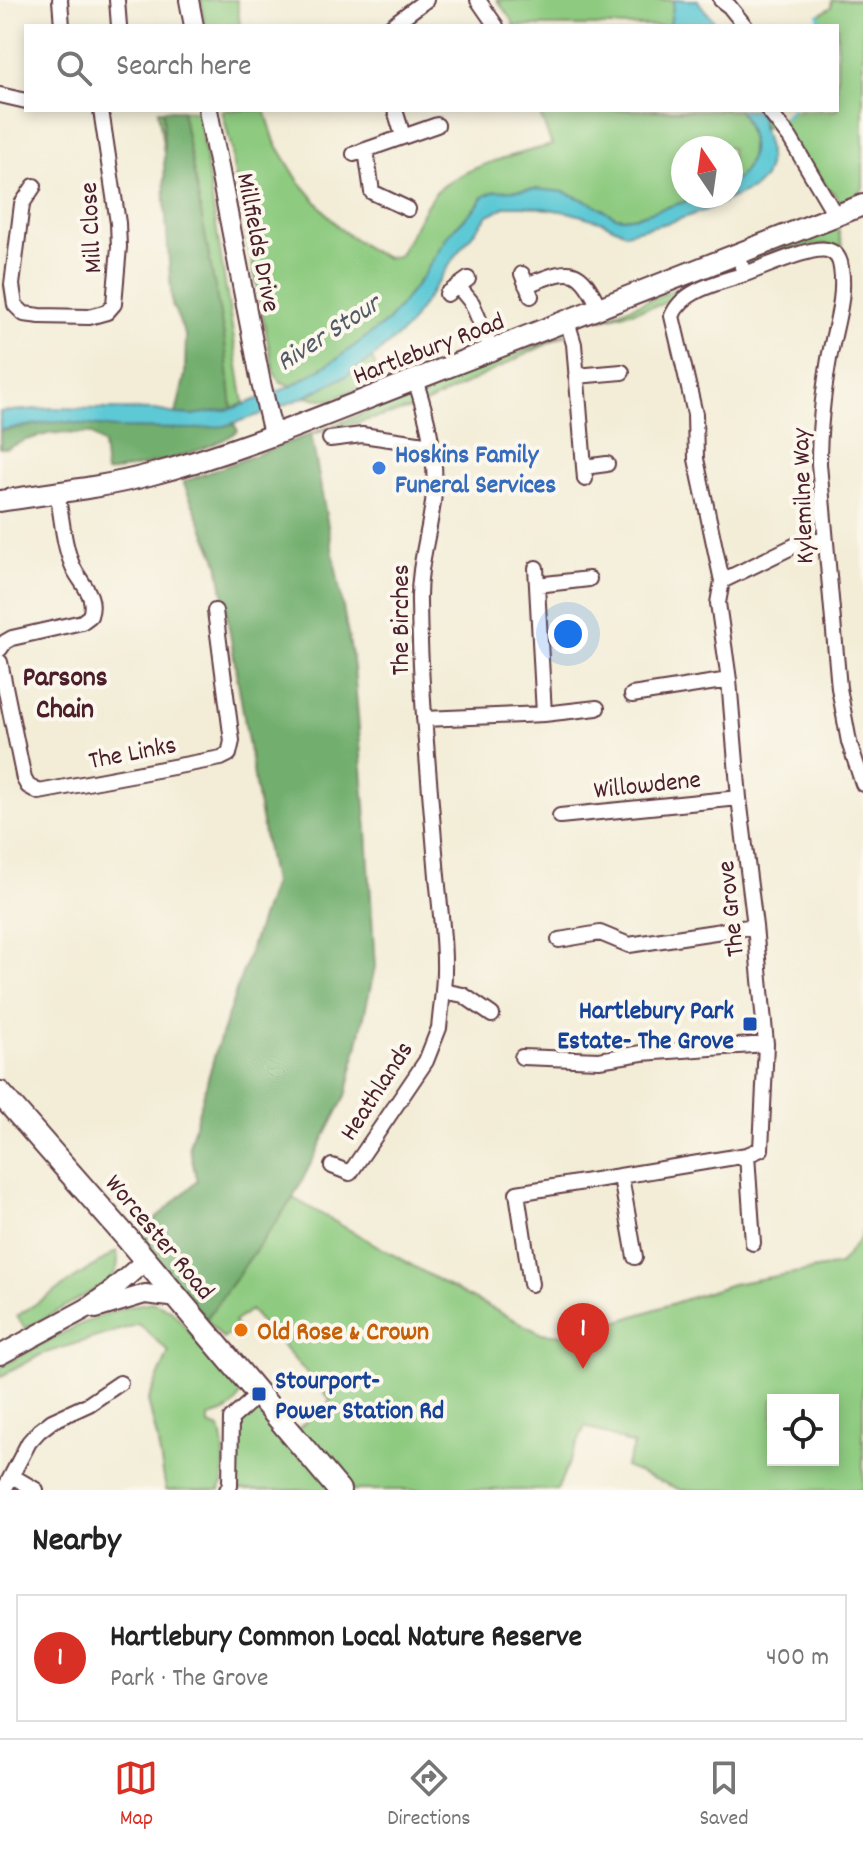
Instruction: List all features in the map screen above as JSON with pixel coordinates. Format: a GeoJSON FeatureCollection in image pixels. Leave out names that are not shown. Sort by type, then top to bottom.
{"type":"FeatureCollection","features":[{"type":"Feature","properties":{"kind":"main road","name":"Hartlebury Road"},"geometry":{"type":"LineString","coordinates":[[0,501],[147,476],[189,464],[272,427],[415,380],[600,309],[741,264],[863,205]]}},
{"type":"Feature","properties":{"kind":"main road","name":"Worcester Road"},"geometry":{"type":"LineString","coordinates":[[0,1093],[339,1490]]}},
{"type":"Feature","properties":{"kind":"street"},"geometry":{"type":"LineString","coordinates":[[60,0],[62,24]]}},
{"type":"Feature","properties":{"kind":"street"},"geometry":{"type":"LineString","coordinates":[[117,0],[119,24]]}},
{"type":"Feature","properties":{"kind":"street"},"geometry":{"type":"LineString","coordinates":[[189,0],[194,24]]}},
{"type":"Feature","properties":{"kind":"street"},"geometry":{"type":"LineString","coordinates":[[394,24],[426,0]]}},
{"type":"Feature","properties":{"kind":"street"},"geometry":{"type":"LineString","coordinates":[[478,0],[495,24]]}},
{"type":"Feature","properties":{"kind":"street"},"geometry":{"type":"LineString","coordinates":[[721,0],[743,24]]}},
{"type":"Feature","properties":{"kind":"street"},"geometry":{"type":"LineString","coordinates":[[0,95],[24,101]]}},
{"type":"Feature","properties":{"kind":"street","name":"Mill Close"},"geometry":{"type":"LineString","coordinates":[[34,186],[22,204],[12,285],[15,305],[24,314],[40,316],[89,317],[107,312],[114,304],[119,247],[101,112]]}},
{"type":"Feature","properties":{"kind":"street","name":"Millfields Drive"},"geometry":{"type":"LineString","coordinates":[[208,112],[272,427]]}},
{"type":"Feature","properties":{"kind":"street"},"geometry":{"type":"LineString","coordinates":[[396,112],[403,136]]}},
{"type":"Feature","properties":{"kind":"street"},"geometry":{"type":"LineString","coordinates":[[770,112],[790,138],[836,216]]}},
{"type":"Feature","properties":{"kind":"street"},"geometry":{"type":"LineString","coordinates":[[408,209],[372,192],[360,152],[437,125]]}},
{"type":"Feature","properties":{"kind":"street","name":"Kylemilne Way"},"geometry":{"type":"LineString","coordinates":[[741,264],[826,250],[838,257],[841,266],[842,286],[819,430],[819,464],[839,688],[849,742],[862,781]]}},
{"type":"Feature","properties":{"kind":"street","name":"The Grove"},"geometry":{"type":"LineString","coordinates":[[741,264],[692,293],[677,306],[672,316],[695,414],[696,459],[722,581],[718,603],[729,680],[766,1044],[761,1149],[747,1155]]}},
{"type":"Feature","properties":{"kind":"street"},"geometry":{"type":"LineString","coordinates":[[526,285],[562,272],[578,275],[587,284],[600,309]]}},
{"type":"Feature","properties":{"kind":"street"},"geometry":{"type":"LineString","coordinates":[[458,286],[472,303],[492,350]]}},
{"type":"Feature","properties":{"kind":"street"},"geometry":{"type":"LineString","coordinates":[[567,321],[574,344],[585,473],[607,464]]}},
{"type":"Feature","properties":{"kind":"street"},"geometry":{"type":"LineString","coordinates":[[576,376],[622,372]]}},
{"type":"Feature","properties":{"kind":"street","name":"The Birches"},"geometry":{"type":"LineString","coordinates":[[415,380],[432,445],[434,473],[434,494],[420,564],[419,599],[443,991]]}},
{"type":"Feature","properties":{"kind":"street"},"geometry":{"type":"LineString","coordinates":[[330,439],[362,435],[432,445]]}},
{"type":"Feature","properties":{"kind":"street"},"geometry":{"type":"LineString","coordinates":[[0,649],[12,638],[82,622],[90,616],[93,603],[70,557],[57,492]]}},
{"type":"Feature","properties":{"kind":"street"},"geometry":{"type":"LineString","coordinates":[[722,581],[798,544],[825,540]]}},
{"type":"Feature","properties":{"kind":"street"},"geometry":{"type":"LineString","coordinates":[[536,568],[544,714]]}},
{"type":"Feature","properties":{"kind":"street"},"geometry":{"type":"LineString","coordinates":[[537,585],[589,579]]}},
{"type":"Feature","properties":{"kind":"street","name":"The Links"},"geometry":{"type":"LineString","coordinates":[[0,662],[24,779],[28,786],[39,792],[221,758],[229,754],[232,741],[215,611]]}},
{"type":"Feature","properties":{"kind":"street"},"geometry":{"type":"LineString","coordinates":[[632,695],[729,680]]}},
{"type":"Feature","properties":{"kind":"street"},"geometry":{"type":"LineString","coordinates":[[424,719],[544,714],[597,708]]}},
{"type":"Feature","properties":{"kind":"street","name":"Willowdene"},"geometry":{"type":"LineString","coordinates":[[560,816],[739,798]]}},
{"type":"Feature","properties":{"kind":"street"},"geometry":{"type":"LineString","coordinates":[[559,940],[600,933],[629,945],[755,926]]}},
{"type":"Feature","properties":{"kind":"street"},"geometry":{"type":"LineString","coordinates":[[443,991],[463,995],[492,1015]]}},
{"type":"Feature","properties":{"kind":"street","name":"Heathlands"},"geometry":{"type":"LineString","coordinates":[[332,1166],[350,1173],[426,1061],[439,1028],[443,991]]}},
{"type":"Feature","properties":{"kind":"street"},"geometry":{"type":"LineString","coordinates":[[522,1057],[599,1060],[642,1053],[766,1044]]}},
{"type":"Feature","properties":{"kind":"street"},"geometry":{"type":"LineString","coordinates":[[531,1284],[517,1193],[747,1155],[753,1243]]}},
{"type":"Feature","properties":{"kind":"street"},"geometry":{"type":"LineString","coordinates":[[621,1177],[635,1257]]}},
{"type":"Feature","properties":{"kind":"street"},"geometry":{"type":"LineString","coordinates":[[64,1322],[140,1292],[148,1284],[150,1265]]}},
{"type":"Feature","properties":{"kind":"street"},"geometry":{"type":"LineString","coordinates":[[0,1355],[64,1322],[150,1265]]}},
{"type":"Feature","properties":{"kind":"street"},"geometry":{"type":"LineString","coordinates":[[130,1297],[145,1294],[178,1298]]}},
{"type":"Feature","properties":{"kind":"street"},"geometry":{"type":"LineString","coordinates":[[4,1490],[29,1442],[39,1431],[120,1383]]}},
{"type":"Feature","properties":{"kind":"street"},"geometry":{"type":"LineString","coordinates":[[227,1490],[230,1485],[231,1419],[259,1394]]}},
{"type":"Feature","properties":{"kind":"street"},"geometry":{"type":"LineString","coordinates":[[12,1476],[36,1490]]}},
{"type":"Feature","properties":{"kind":"green space"},"geometry":{"type":"Polygon","coordinates":[[[201,0],[237,0],[240,24],[205,24],[201,0]]]}},
{"type":"Feature","properties":{"kind":"green space"},"geometry":{"type":"Polygon","coordinates":[[[497,0],[674,0],[670,24],[513,22],[497,0]]]}},
{"type":"Feature","properties":{"kind":"green space"},"geometry":{"type":"Polygon","coordinates":[[[832,0],[863,0],[863,188],[852,199],[839,201],[813,176],[777,122],[764,128],[759,112],[770,112],[777,121],[790,112],[839,112],[839,24],[820,24],[819,15],[831,7],[832,0]]]}},
{"type":"Feature","properties":{"kind":"green space"},"geometry":{"type":"Polygon","coordinates":[[[158,112],[198,112],[244,404],[232,409],[201,412],[158,112]]]}},
{"type":"Feature","properties":{"kind":"green space"},"geometry":{"type":"Polygon","coordinates":[[[163,112],[182,112],[225,342],[232,409],[193,415],[176,414],[185,375],[186,337],[172,304],[163,112]]]}},
{"type":"Feature","properties":{"kind":"green space"},"geometry":{"type":"Polygon","coordinates":[[[222,112],[266,112],[275,142],[298,180],[339,228],[371,251],[387,258],[399,256],[433,196],[449,182],[492,162],[552,145],[539,112],[740,112],[751,140],[750,159],[743,172],[743,136],[671,136],[671,206],[638,216],[623,218],[484,196],[449,234],[423,276],[388,321],[338,358],[292,386],[281,382],[274,373],[222,112]]]}},
{"type":"Feature","properties":{"kind":"green space"},"geometry":{"type":"Polygon","coordinates":[[[837,225],[844,254],[825,244],[799,247],[686,290],[660,305],[601,319],[837,225]]]}},
{"type":"Feature","properties":{"kind":"green space"},"geometry":{"type":"Polygon","coordinates":[[[571,332],[419,407],[311,434],[571,332]]]}},
{"type":"Feature","properties":{"kind":"green space"},"geometry":{"type":"Polygon","coordinates":[[[372,358],[381,379],[330,400],[304,397],[346,376],[372,358]]]}},
{"type":"Feature","properties":{"kind":"green space"},"geometry":{"type":"Polygon","coordinates":[[[58,421],[115,428],[194,429],[234,424],[238,431],[192,452],[106,473],[103,444],[91,434],[52,433],[0,448],[0,431],[58,421]]]}},
{"type":"Feature","properties":{"kind":"green space"},"geometry":{"type":"Polygon","coordinates":[[[311,434],[354,667],[375,967],[347,1093],[293,1198],[206,1319],[137,1236],[197,1181],[189,1146],[216,1050],[273,883],[218,562],[183,482],[311,434]]]}},
{"type":"Feature","properties":{"kind":"green space"},"geometry":{"type":"Polygon","coordinates":[[[293,1198],[454,1289],[540,1333],[564,1335],[598,1328],[732,1284],[839,1265],[861,1237],[863,1228],[863,1490],[681,1490],[625,1467],[634,1445],[585,1426],[557,1490],[227,1490],[237,1478],[237,1425],[243,1417],[258,1412],[284,1441],[331,1400],[250,1310],[234,1322],[237,1327],[223,1339],[206,1319],[293,1198]]]}},
{"type":"Feature","properties":{"kind":"green space"},"geometry":{"type":"Polygon","coordinates":[[[117,1251],[117,1267],[103,1285],[25,1329],[17,1316],[117,1251]]]}},
{"type":"Feature","properties":{"kind":"green space"},"geometry":{"type":"Polygon","coordinates":[[[152,1302],[171,1310],[241,1392],[233,1407],[209,1417],[209,1425],[220,1429],[223,1442],[224,1468],[220,1490],[166,1490],[148,1401],[169,1352],[139,1324],[42,1354],[0,1377],[0,1367],[73,1328],[112,1312],[152,1302]]]}},
{"type":"Feature","properties":{"kind":"water"},"geometry":{"type":"Polygon","coordinates":[[[674,0],[698,0],[715,24],[670,24],[674,0]]]}},
{"type":"Feature","properties":{"kind":"water"},"geometry":{"type":"Polygon","coordinates":[[[740,112],[759,112],[769,152],[768,166],[764,178],[743,193],[743,172],[751,149],[748,130],[740,112]]]}},
{"type":"Feature","properties":{"kind":"water"},"geometry":{"type":"Polygon","coordinates":[[[536,189],[564,192],[616,217],[638,216],[671,206],[710,208],[625,233],[603,222],[568,212],[507,206],[488,215],[458,252],[407,328],[372,358],[346,376],[304,397],[224,426],[194,429],[115,428],[58,421],[0,430],[0,412],[52,408],[155,410],[193,415],[232,409],[292,386],[338,358],[388,321],[423,276],[449,234],[484,196],[496,191],[536,189]]]}},
{"type":"Feature","properties":{"kind":"waterway"},"geometry":{"type":"LineString","coordinates":[[819,15],[820,24]]}},
{"type":"Feature","properties":{"kind":"waterway"},"geometry":{"type":"LineString","coordinates":[[785,117],[790,112]]}},
{"type":"Feature","properties":{"kind":"place","name":"Hoskins Family Funeral Services"},"geometry":{"type":"Point","coordinates":[379,468]}},
{"type":"Feature","properties":{"kind":"place","name":"Hartlebury Park Estate- The Grove"},"geometry":{"type":"Point","coordinates":[750,1024]}},
{"type":"Feature","properties":{"kind":"place","name":"Old Rose & Crown"},"geometry":{"type":"Point","coordinates":[241,1330]}},
{"type":"Feature","properties":{"kind":"place","name":"Hartlebury Common Local Nature Reserve"},"geometry":{"type":"Point","coordinates":[583,1369]}},
{"type":"Feature","properties":{"kind":"place","name":"Stourport- Power Station Rd"},"geometry":{"type":"Point","coordinates":[259,1394]}},
{"type":"Feature","properties":{"kind":"district","name":"Parsons Chain"},"geometry":{"type":"Point","coordinates":[65,691]}},
{"type":"Feature","properties":{"kind":"water label","name":"River Stour"},"geometry":{"type":"Point","coordinates":[327,331]}}]}
